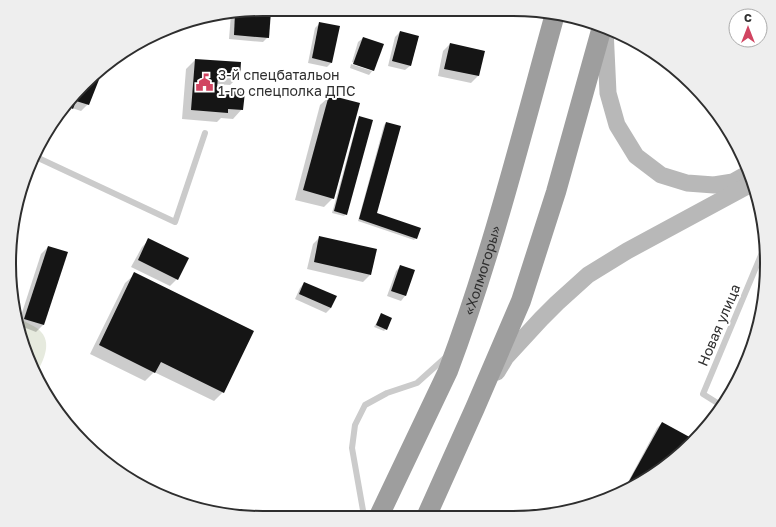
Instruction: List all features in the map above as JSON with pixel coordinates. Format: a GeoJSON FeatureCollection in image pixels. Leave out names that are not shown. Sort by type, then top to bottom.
{"type":"FeatureCollection","features":[{"type":"Feature","properties":{"kind":"highway","name":"«Холмогоры»"},"geometry":{"type":"LineString","coordinates":[[381,511],[448,371],[457,346],[480,280],[519,150],[554,20]]}},
{"type":"Feature","properties":{"kind":"highway"},"geometry":{"type":"LineString","coordinates":[[429,511],[521,301],[556,192],[601,32]]}},
{"type":"Feature","properties":{"kind":"main road"},"geometry":{"type":"LineString","coordinates":[[606,35],[608,93],[617,125],[636,156],[661,175],[687,183],[714,185],[733,182],[744,176]]}},
{"type":"Feature","properties":{"kind":"main road"},"geometry":{"type":"LineString","coordinates":[[475,408],[506,357],[557,303],[588,275],[627,251],[748,186]]}},
{"type":"Feature","properties":{"kind":"lane"},"geometry":{"type":"LineString","coordinates":[[40,159],[175,222],[205,133]]}},
{"type":"Feature","properties":{"kind":"lane","name":"Новая улица"},"geometry":{"type":"LineString","coordinates":[[717,403],[703,394],[760,258]]}},
{"type":"Feature","properties":{"kind":"lane"},"geometry":{"type":"LineString","coordinates":[[363,511],[352,448],[355,425],[365,405],[387,393],[417,383],[457,346]]}},
{"type":"Feature","properties":{"kind":"shaded area"},"geometry":{"type":"Polygon","coordinates":[[[22,320],[35,327],[45,337],[46,350],[40,368],[29,343],[22,320]]]}},
{"type":"Feature","properties":{"kind":"building"},"geometry":{"type":"Polygon","coordinates":[[[271,16],[269,38],[234,35],[235,18],[271,16]]]}},
{"type":"Feature","properties":{"kind":"building"},"geometry":{"type":"Polygon","coordinates":[[[319,22],[340,26],[332,63],[312,58],[319,22]]]}},
{"type":"Feature","properties":{"kind":"building"},"geometry":{"type":"Polygon","coordinates":[[[400,31],[419,36],[411,66],[392,61],[400,31]]]}},
{"type":"Feature","properties":{"kind":"building"},"geometry":{"type":"Polygon","coordinates":[[[363,37],[384,44],[374,71],[353,64],[363,37]]]}},
{"type":"Feature","properties":{"kind":"building"},"geometry":{"type":"Polygon","coordinates":[[[450,43],[485,51],[479,76],[444,69],[450,43]]]}},
{"type":"Feature","properties":{"kind":"building","name":"3-й спецбатальон 1-го спецполка ДПС"},"geometry":{"type":"Polygon","coordinates":[[[195,59],[241,62],[240,77],[218,75],[217,90],[245,92],[243,110],[228,109],[228,113],[191,110],[195,59]]]}},
{"type":"Feature","properties":{"kind":"building"},"geometry":{"type":"Polygon","coordinates":[[[100,77],[89,105],[76,101],[100,77]]]}},
{"type":"Feature","properties":{"kind":"building"},"geometry":{"type":"Polygon","coordinates":[[[329,95],[360,103],[334,199],[303,190],[329,95]]]}},
{"type":"Feature","properties":{"kind":"building"},"geometry":{"type":"Polygon","coordinates":[[[359,116],[373,120],[347,215],[334,211],[359,116]]]}},
{"type":"Feature","properties":{"kind":"building"},"geometry":{"type":"Polygon","coordinates":[[[386,122],[401,126],[377,213],[421,228],[417,239],[359,219],[386,122]]]}},
{"type":"Feature","properties":{"kind":"building"},"geometry":{"type":"Polygon","coordinates":[[[319,236],[377,249],[371,275],[314,262],[319,236]]]}},
{"type":"Feature","properties":{"kind":"building"},"geometry":{"type":"Polygon","coordinates":[[[148,238],[189,258],[178,280],[138,260],[148,238]]]}},
{"type":"Feature","properties":{"kind":"building"},"geometry":{"type":"Polygon","coordinates":[[[48,246],[68,252],[44,325],[24,319],[48,246]]]}},
{"type":"Feature","properties":{"kind":"building"},"geometry":{"type":"Polygon","coordinates":[[[400,265],[415,270],[406,296],[391,291],[400,265]]]}},
{"type":"Feature","properties":{"kind":"building"},"geometry":{"type":"Polygon","coordinates":[[[134,272],[254,331],[224,393],[161,362],[155,373],[99,345],[134,272]]]}},
{"type":"Feature","properties":{"kind":"building"},"geometry":{"type":"Polygon","coordinates":[[[304,282],[337,296],[331,308],[299,294],[304,282]]]}},
{"type":"Feature","properties":{"kind":"building"},"geometry":{"type":"Polygon","coordinates":[[[381,313],[392,318],[387,330],[376,325],[381,313]]]}},
{"type":"Feature","properties":{"kind":"building"},"geometry":{"type":"Polygon","coordinates":[[[662,422],[690,437],[663,460],[629,482],[662,422]]]}},
{"type":"Feature","properties":{"kind":"place","name":"3-й спецбатальон 1-го спецполка ДПС"},"geometry":{"type":"Point","coordinates":[205,83]}}]}
